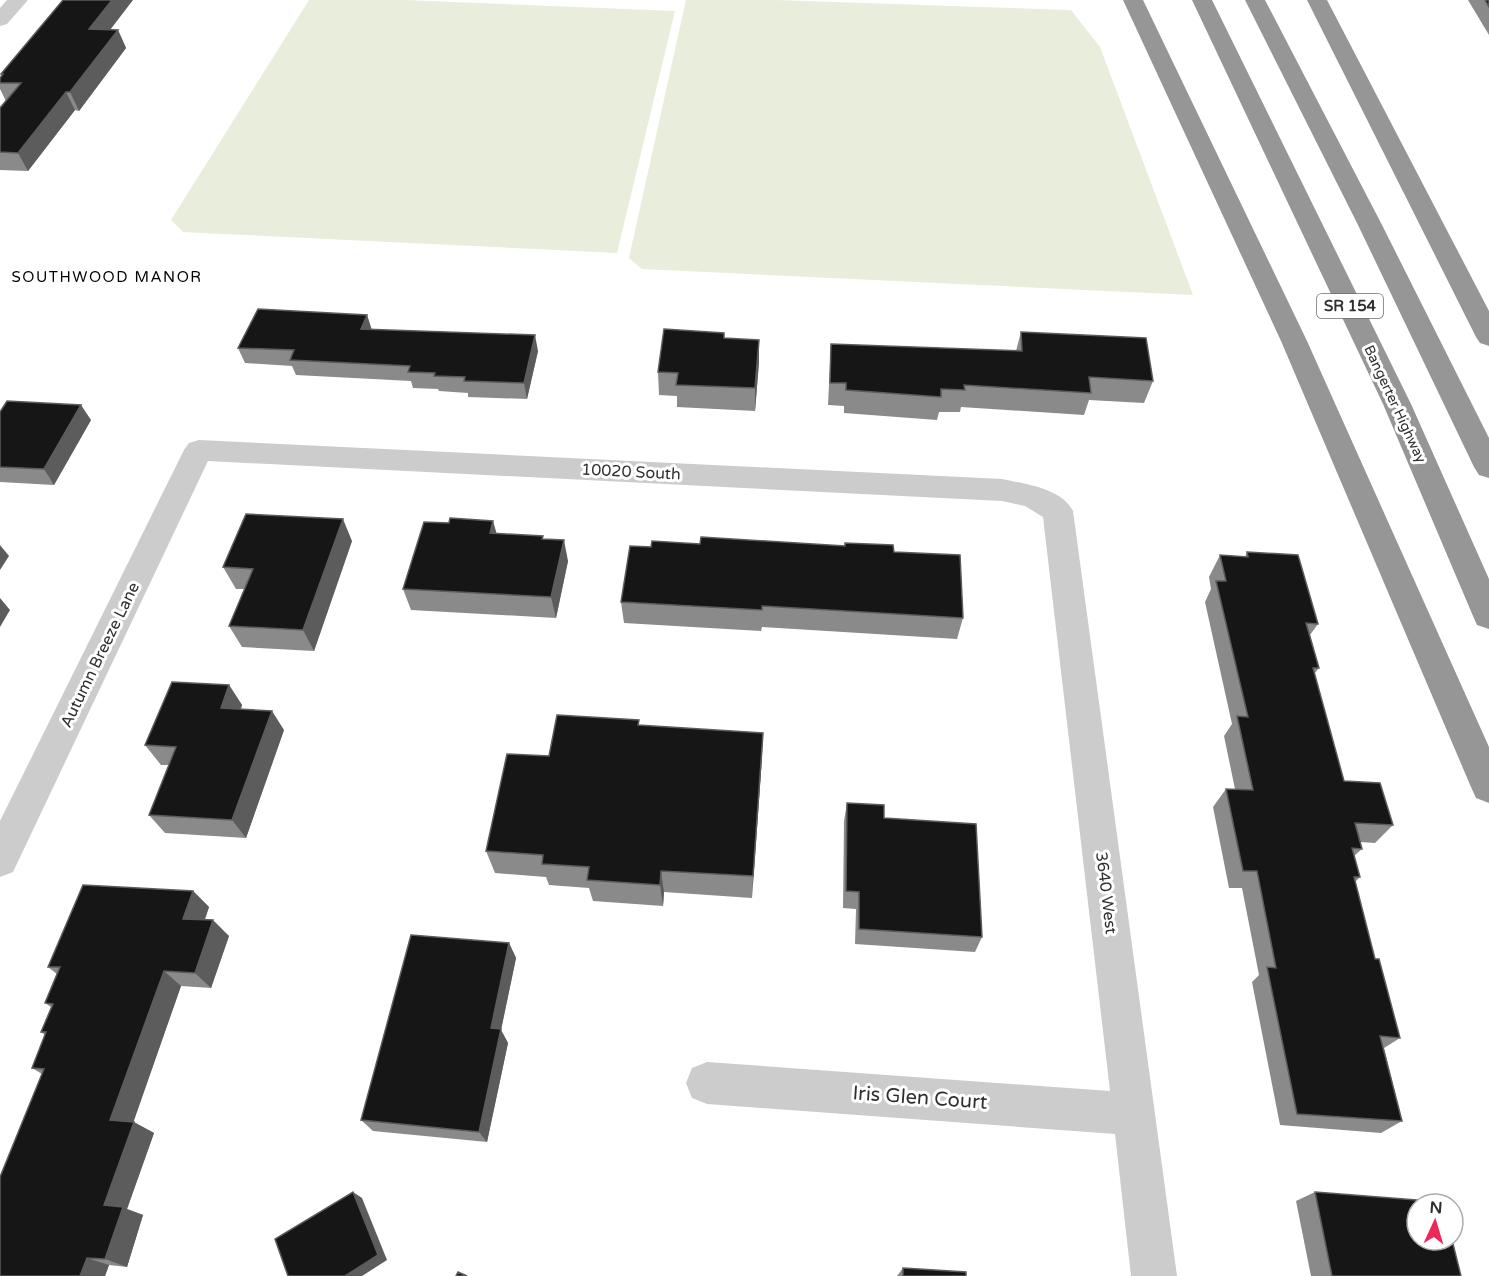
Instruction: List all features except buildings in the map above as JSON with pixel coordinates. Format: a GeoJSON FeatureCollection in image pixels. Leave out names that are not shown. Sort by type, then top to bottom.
{"type":"FeatureCollection","features":[{"type":"Feature","properties":{"kind":"highway"},"geometry":{"type":"LineString","coordinates":[[1133,0],[1294,341],[1489,787]]}},
{"type":"Feature","properties":{"kind":"highway","name":"Bangerter Highway"},"geometry":{"type":"LineString","coordinates":[[1202,0],[1397,404],[1489,616]]}},
{"type":"Feature","properties":{"kind":"highway","name":"SR 154"},"geometry":{"type":"LineString","coordinates":[[1255,0],[1396,276],[1489,467]]}},
{"type":"Feature","properties":{"kind":"highway"},"geometry":{"type":"LineString","coordinates":[[1317,0],[1489,336]]}},
{"type":"Feature","properties":{"kind":"street"},"geometry":{"type":"LineString","coordinates":[[0,20],[18,0]]}},
{"type":"Feature","properties":{"kind":"street","name":"10020 South"},"geometry":{"type":"LineString","coordinates":[[199,450],[1002,490],[1033,497],[1058,511]]}},
{"type":"Feature","properties":{"kind":"street","name":"Autumn Breeze Lane"},"geometry":{"type":"LineString","coordinates":[[0,860],[199,450]]}},
{"type":"Feature","properties":{"kind":"street","name":"3640 West"},"geometry":{"type":"LineString","coordinates":[[1058,511],[1154,1276]]}},
{"type":"Feature","properties":{"kind":"street","name":"Iris Glen Court"},"geometry":{"type":"LineString","coordinates":[[707,1083],[1133,1114]]}},
{"type":"Feature","properties":{"kind":"green space"},"geometry":{"type":"Polygon","coordinates":[[[309,0],[404,0],[675,11],[617,253],[183,232],[171,220],[309,0]]]}},
{"type":"Feature","properties":{"kind":"green space"},"geometry":{"type":"Polygon","coordinates":[[[686,0],[776,0],[1071,10],[1100,47],[1193,295],[642,269],[629,258],[686,0]]]}},
{"type":"Feature","properties":{"kind":"district","name":"SOUTHWOOD MANOR"},"geometry":{"type":"Point","coordinates":[107,277]}}]}
